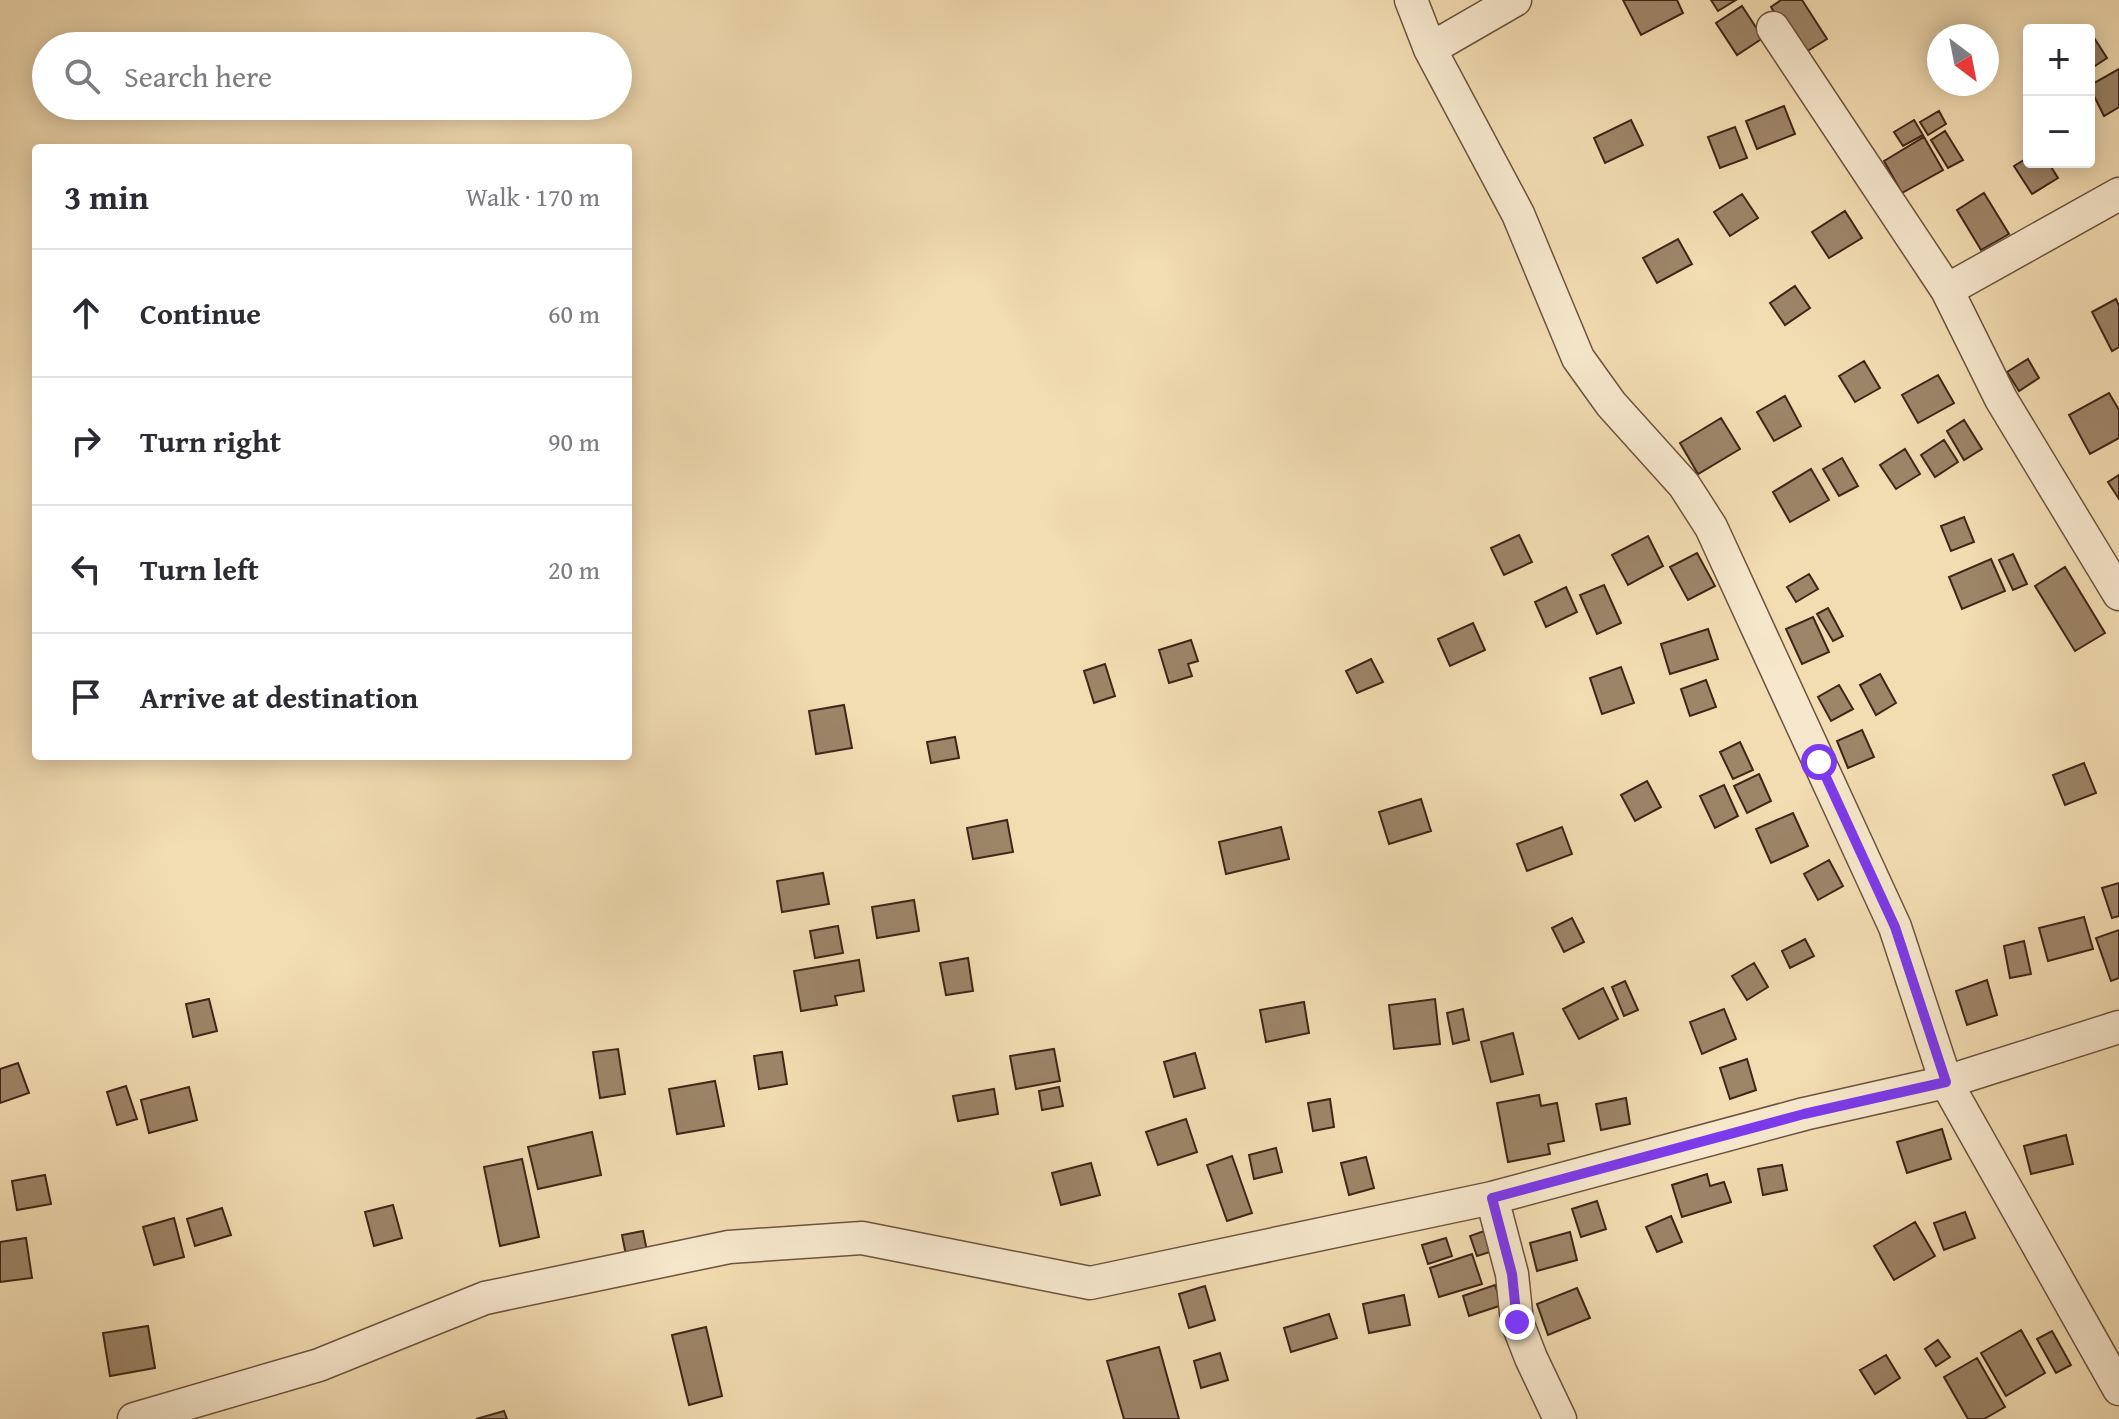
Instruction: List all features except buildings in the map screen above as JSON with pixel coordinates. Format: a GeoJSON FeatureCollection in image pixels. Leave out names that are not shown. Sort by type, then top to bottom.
{"type":"FeatureCollection","features":[{"type":"Feature","properties":{"kind":"street"},"geometry":{"type":"LineString","coordinates":[[1411,0],[1430,49],[1518,214],[1578,358],[1611,404],[1684,485],[1711,527],[1895,927],[1946,1082],[2119,1389]]}},
{"type":"Feature","properties":{"kind":"street"},"geometry":{"type":"LineString","coordinates":[[1430,49],[1515,0]]}},
{"type":"Feature","properties":{"kind":"street"},"geometry":{"type":"LineString","coordinates":[[1773,28],[1947,290],[2001,399],[2119,594]]}},
{"type":"Feature","properties":{"kind":"street"},"geometry":{"type":"LineString","coordinates":[[1947,290],[2119,194]]}},
{"type":"Feature","properties":{"kind":"street"},"geometry":{"type":"LineString","coordinates":[[134,1419],[319,1365],[485,1298],[729,1247],[862,1238],[1090,1283],[1492,1198],[1804,1114],[1946,1082],[2119,1027]]}},
{"type":"Feature","properties":{"kind":"street"},"geometry":{"type":"LineString","coordinates":[[1492,1198],[1512,1274],[1517,1322],[1560,1419]]}},
{"type":"Feature","properties":{"kind":"route"},"geometry":{"type":"LineString","coordinates":[[1517,1322],[1512,1274],[1492,1198],[1804,1114],[1946,1082],[1895,927],[1819,762]]}}]}
